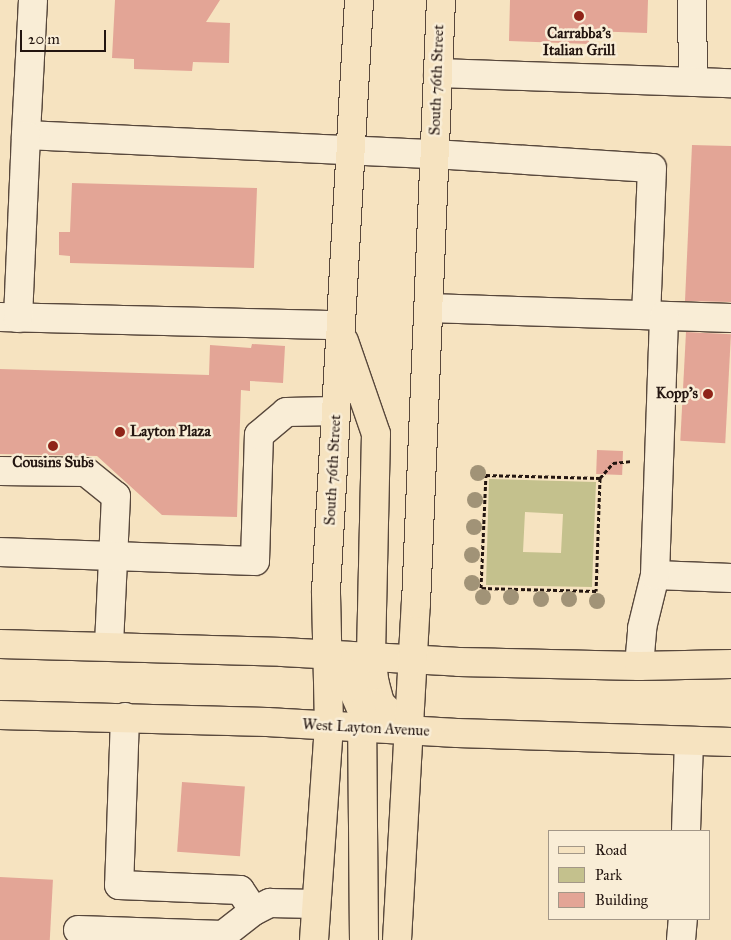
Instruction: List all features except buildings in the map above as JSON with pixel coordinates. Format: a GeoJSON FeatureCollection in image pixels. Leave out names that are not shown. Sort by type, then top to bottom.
{"type":"FeatureCollection","features":[{"type":"Feature","properties":{"kind":"main road","name":"South 76th Street"},"geometry":{"type":"LineString","coordinates":[[314,940],[329,726],[326,598],[339,325],[353,151],[359,0]]}},
{"type":"Feature","properties":{"kind":"main road","name":"South 76th Street"},"geometry":{"type":"LineString","coordinates":[[397,940],[412,660],[441,0]]}},
{"type":"Feature","properties":{"kind":"main road"},"geometry":{"type":"LineString","coordinates":[[339,325],[376,434],[371,657],[380,703],[408,730]]}},
{"type":"Feature","properties":{"kind":"main road"},"geometry":{"type":"LineString","coordinates":[[0,644],[328,654],[412,660],[639,666],[731,664]]}},
{"type":"Feature","properties":{"kind":"main road"},"geometry":{"type":"LineString","coordinates":[[328,654],[355,690],[362,711],[364,940]]}},
{"type":"Feature","properties":{"kind":"main road","name":"West Layton Avenue"},"geometry":{"type":"LineString","coordinates":[[0,715],[125,717],[731,742]]}},
{"type":"Feature","properties":{"kind":"lane"},"geometry":{"type":"LineString","coordinates":[[33,0],[26,136],[9,318],[339,325]]}},
{"type":"Feature","properties":{"kind":"lane"},"geometry":{"type":"LineString","coordinates":[[692,0],[693,82]]}},
{"type":"Feature","properties":{"kind":"lane"},"geometry":{"type":"LineString","coordinates":[[438,73],[731,83]]}},
{"type":"Feature","properties":{"kind":"lane"},"geometry":{"type":"LineString","coordinates":[[26,136],[434,154],[652,168],[659,457],[655,575],[642,628],[639,666]]}},
{"type":"Feature","properties":{"kind":"lane"},"geometry":{"type":"LineString","coordinates":[[428,308],[731,318]]}},
{"type":"Feature","properties":{"kind":"lane"},"geometry":{"type":"LineString","coordinates":[[0,552],[254,561],[259,434],[286,412],[336,411]]}},
{"type":"Feature","properties":{"kind":"lane"},"geometry":{"type":"LineString","coordinates":[[0,471],[86,472],[116,496],[109,646]]}},
{"type":"Feature","properties":{"kind":"lane"},"geometry":{"type":"LineString","coordinates":[[655,575],[731,578]]}},
{"type":"Feature","properties":{"kind":"lane"},"geometry":{"type":"LineString","coordinates":[[125,717],[119,885],[240,890],[254,911]]}},
{"type":"Feature","properties":{"kind":"lane"},"geometry":{"type":"LineString","coordinates":[[686,830],[689,741]]}},
{"type":"Feature","properties":{"kind":"lane"},"geometry":{"type":"LineString","coordinates":[[78,930],[223,935],[254,911],[270,903],[316,904]]}},
{"type":"Feature","properties":{"kind":"lane"},"geometry":{"type":"LineString","coordinates":[[681,940],[683,920]]}},
{"type":"Feature","properties":{"kind":"path"},"geometry":{"type":"LineString","coordinates":[[600,478],[486,475],[482,588],[596,591],[600,478],[612,463],[659,457]]}},
{"type":"Feature","properties":{"kind":"green space"},"geometry":{"type":"Polygon","coordinates":[[[489,479],[596,482],[592,587],[486,585],[489,479]],[[525,512],[523,552],[561,553],[563,514],[525,512]]]}},
{"type":"Feature","properties":{"kind":"place","name":"Carrabba's Italian Grill"},"geometry":{"type":"Point","coordinates":[579,16]}},
{"type":"Feature","properties":{"kind":"place","name":"Kopp's"},"geometry":{"type":"Point","coordinates":[708,394]}},
{"type":"Feature","properties":{"kind":"place","name":"Layton Plaza"},"geometry":{"type":"Point","coordinates":[120,432]}},
{"type":"Feature","properties":{"kind":"place","name":"Cousins Subs"},"geometry":{"type":"Point","coordinates":[53,446]}}]}
